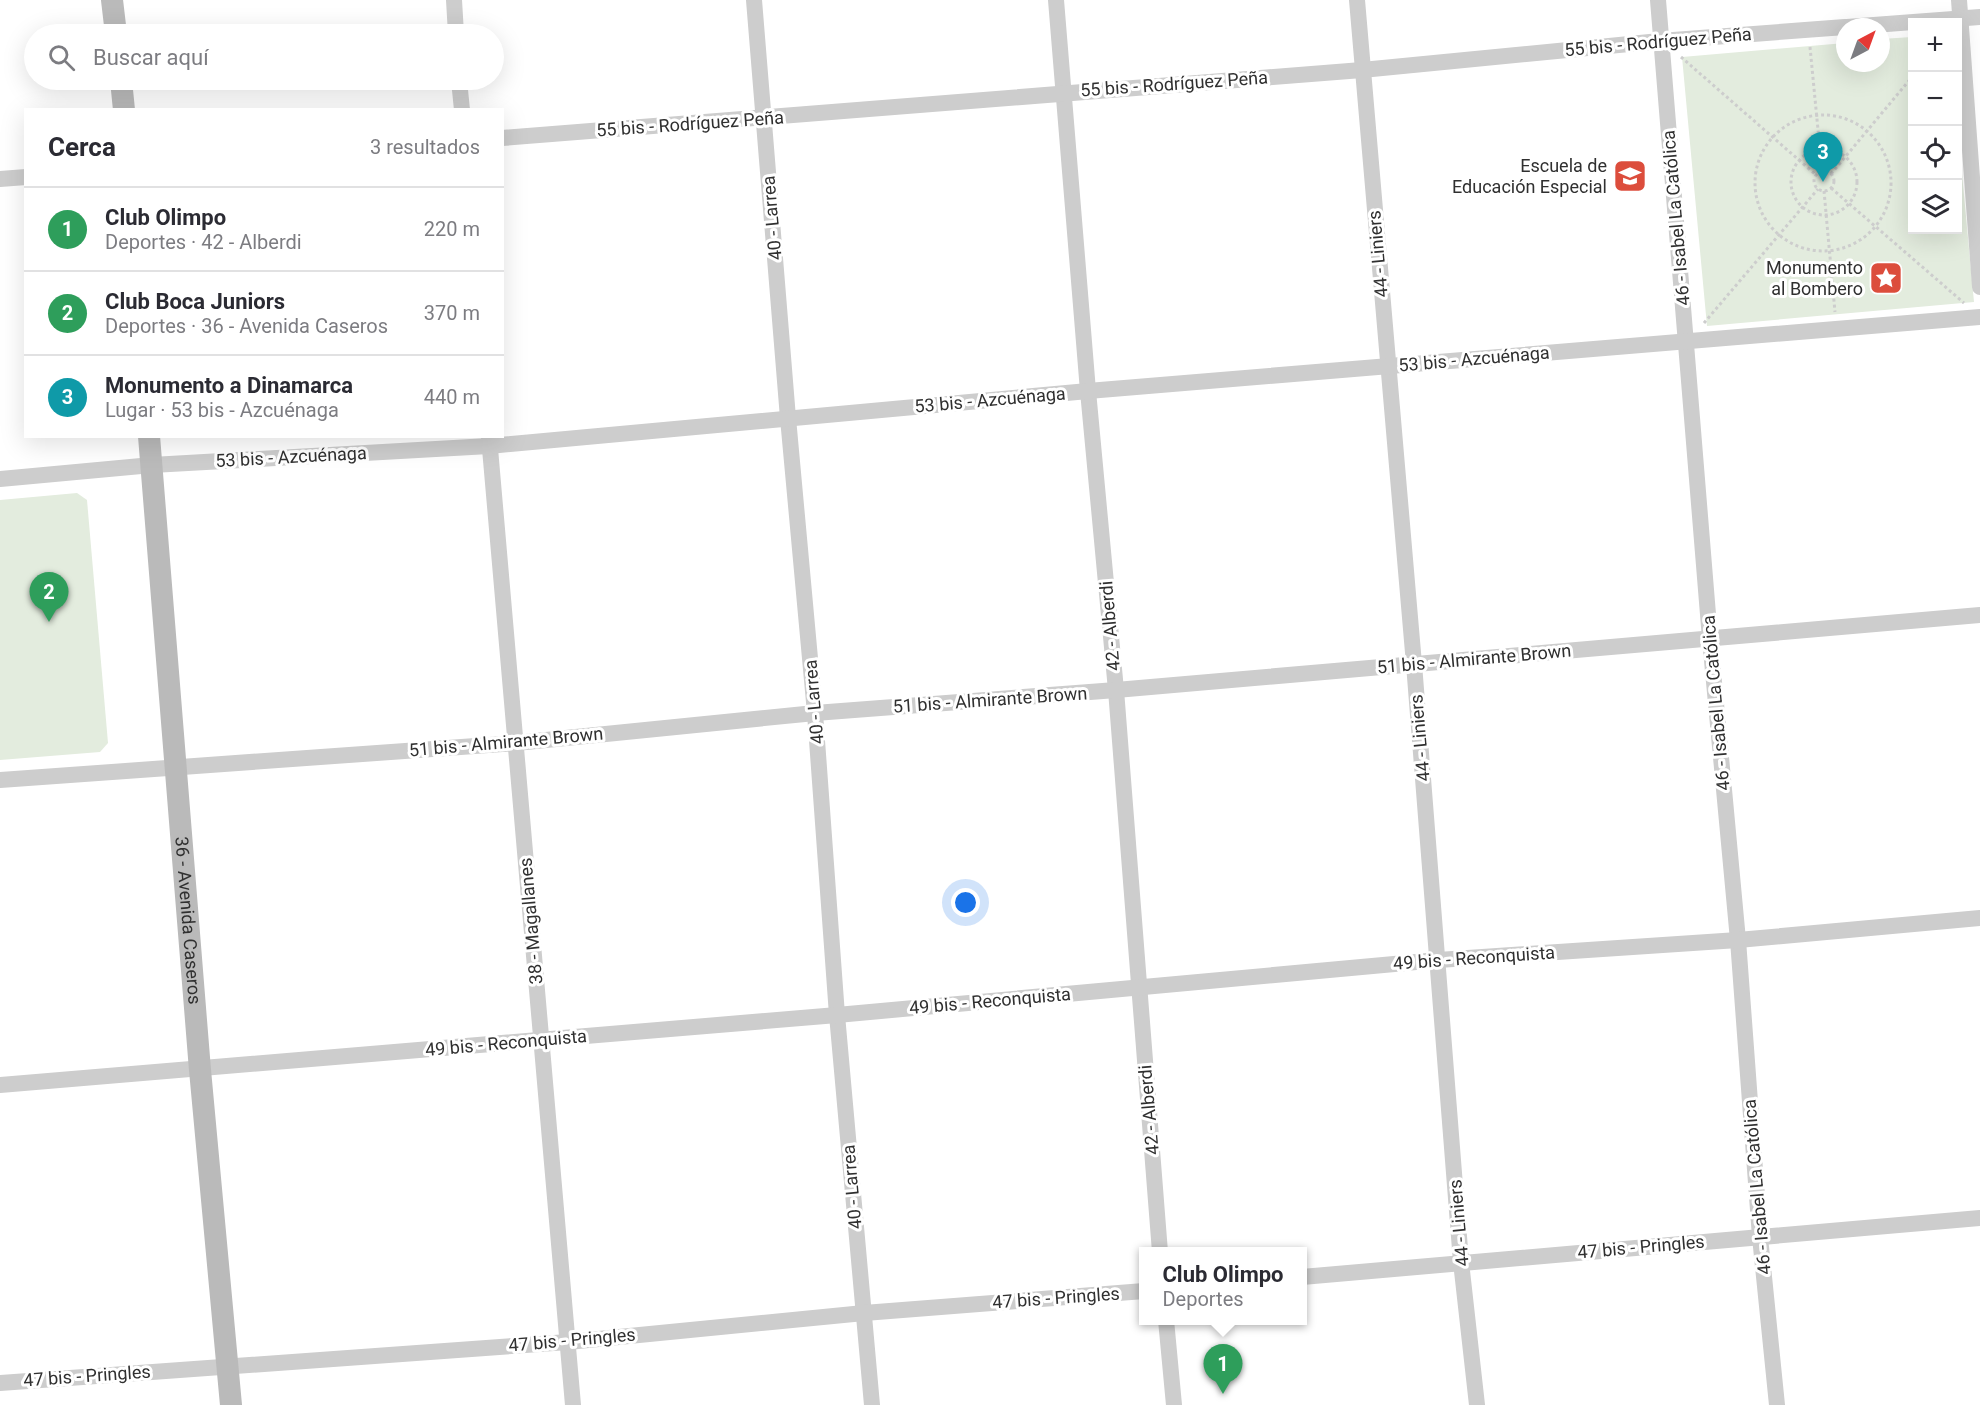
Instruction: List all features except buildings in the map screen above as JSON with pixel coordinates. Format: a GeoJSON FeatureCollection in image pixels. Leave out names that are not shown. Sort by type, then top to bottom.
{"type":"FeatureCollection","features":[{"type":"Feature","properties":{"kind":"main road"},"geometry":{"type":"LineString","coordinates":[[112,0],[115,24]]}},
{"type":"Feature","properties":{"kind":"main road"},"geometry":{"type":"LineString","coordinates":[[122,90],[124,108]]}},
{"type":"Feature","properties":{"kind":"main road","name":"36 - Avenida Caseros"},"geometry":{"type":"LineString","coordinates":[[149,438],[200,1070],[231,1405]]}},
{"type":"Feature","properties":{"kind":"street"},"geometry":{"type":"LineString","coordinates":[[454,0],[455,24]]}},
{"type":"Feature","properties":{"kind":"street","name":"40 - Larrea"},"geometry":{"type":"LineString","coordinates":[[754,0],[788,418],[816,713],[837,1015],[872,1405]]}},
{"type":"Feature","properties":{"kind":"street","name":"42 - Alberdi"},"geometry":{"type":"LineString","coordinates":[[1056,0],[1088,391],[1116,690],[1160,1247]]}},
{"type":"Feature","properties":{"kind":"street","name":"44 - Liniers"},"geometry":{"type":"LineString","coordinates":[[1357,0],[1414,664],[1461,1262],[1477,1405]]}},
{"type":"Feature","properties":{"kind":"street","name":"46 - Isabel La Católica"},"geometry":{"type":"LineString","coordinates":[[1658,0],[1710,639],[1738,940],[1760,1237],[1777,1405]]}},
{"type":"Feature","properties":{"kind":"street"},"geometry":{"type":"LineString","coordinates":[[1959,0],[1960,18]]}},
{"type":"Feature","properties":{"kind":"street","name":"55 bis - Rodríguez Peña"},"geometry":{"type":"LineString","coordinates":[[1962,19],[1980,17]]}},
{"type":"Feature","properties":{"kind":"street","name":"55 bis - Rodríguez Peña"},"geometry":{"type":"LineString","coordinates":[[1890,24],[1908,23]]}},
{"type":"Feature","properties":{"kind":"street","name":"55 bis - Rodríguez Peña"},"geometry":{"type":"LineString","coordinates":[[504,138],[1362,70],[1660,41],[1836,28]]}},
{"type":"Feature","properties":{"kind":"street"},"geometry":{"type":"LineString","coordinates":[[1962,46],[1980,287]]}},
{"type":"Feature","properties":{"kind":"street"},"geometry":{"type":"LineString","coordinates":[[460,90],[462,108]]}},
{"type":"Feature","properties":{"kind":"street"},"geometry":{"type":"LineString","coordinates":[[0,179],[24,177]]}},
{"type":"Feature","properties":{"kind":"street","name":"53 bis - Azcuénaga"},"geometry":{"type":"LineString","coordinates":[[0,478],[788,418],[1088,391],[1836,330],[1976,313]]}},
{"type":"Feature","properties":{"kind":"street","name":"38 - Magallanes"},"geometry":{"type":"LineString","coordinates":[[489,441],[573,1405]]}},
{"type":"Feature","properties":{"kind":"street","name":"51 bis - Almirante Brown"},"geometry":{"type":"LineString","coordinates":[[0,780],[516,743],[816,713],[1116,690],[1980,615]]}},
{"type":"Feature","properties":{"kind":"street","name":"49 bis - Reconquista"},"geometry":{"type":"LineString","coordinates":[[0,1085],[837,1015],[1438,960],[1738,940],[1980,918]]}},
{"type":"Feature","properties":{"kind":"street","name":"47 bis - Pringles"},"geometry":{"type":"LineString","coordinates":[[1307,1277],[1980,1218]]}},
{"type":"Feature","properties":{"kind":"street","name":"47 bis - Pringles"},"geometry":{"type":"LineString","coordinates":[[0,1383],[568,1342],[864,1313],[1139,1291]]}},
{"type":"Feature","properties":{"kind":"street"},"geometry":{"type":"LineString","coordinates":[[1166,1325],[1174,1405]]}},
{"type":"Feature","properties":{"kind":"path"},"geometry":{"type":"LineString","coordinates":[[1809,30],[1822,171]]}},
{"type":"Feature","properties":{"kind":"path"},"geometry":{"type":"LineString","coordinates":[[1660,41],[1816,175]]}},
{"type":"Feature","properties":{"kind":"path"},"geometry":{"type":"LineString","coordinates":[[1830,174],[1908,83]]}},
{"type":"Feature","properties":{"kind":"path"},"geometry":{"type":"LineString","coordinates":[[1817,115],[1845,118],[1867,131],[1880,144],[1889,163],[1892,185],[1888,207],[1876,227],[1861,240],[1839,249],[1816,251],[1794,245],[1779,234],[1761,212],[1755,189],[1757,166],[1766,144],[1782,128],[1802,118],[1817,115]]}},
{"type":"Feature","properties":{"kind":"path"},"geometry":{"type":"LineString","coordinates":[[1820,149],[1834,150],[1845,156],[1852,163],[1858,183],[1850,204],[1842,211],[1826,215],[1810,212],[1803,207],[1794,196],[1791,186],[1791,174],[1799,160],[1803,155],[1820,149]]}},
{"type":"Feature","properties":{"kind":"path"},"geometry":{"type":"LineString","coordinates":[[1822,171],[1830,174],[1834,179],[1831,188],[1824,191],[1818,189],[1814,181],[1816,175],[1822,171]]}},
{"type":"Feature","properties":{"kind":"path"},"geometry":{"type":"LineString","coordinates":[[1831,188],[1976,313]]}},
{"type":"Feature","properties":{"kind":"path"},"geometry":{"type":"LineString","coordinates":[[1686,342],[1818,189]]}},
{"type":"Feature","properties":{"kind":"path"},"geometry":{"type":"LineString","coordinates":[[1824,191],[1836,330]]}},
{"type":"Feature","properties":{"kind":"shaded area"},"geometry":{"type":"Polygon","coordinates":[[[1908,37],[1908,234],[1962,234],[1962,174],[1974,302],[1707,326],[1682,57],[1836,44],[1836,72],[1890,72],[1890,38],[1908,37]]]}},
{"type":"Feature","properties":{"kind":"shaded area"},"geometry":{"type":"Polygon","coordinates":[[[77,493],[87,500],[108,743],[100,752],[0,760],[0,500],[77,493]]]}},
{"type":"Feature","properties":{"kind":"place","name":"Escuela de Educación Especial"},"geometry":{"type":"Point","coordinates":[1630,176]}},
{"type":"Feature","properties":{"kind":"place","name":"Monumento a Dinamarca"},"geometry":{"type":"Point","coordinates":[1823,182]}},
{"type":"Feature","properties":{"kind":"place","name":"Monumento al Bombero"},"geometry":{"type":"Point","coordinates":[1886,278]}},
{"type":"Feature","properties":{"kind":"place","name":"Club Boca Juniors"},"geometry":{"type":"Point","coordinates":[49,622]}},
{"type":"Feature","properties":{"kind":"place","name":"Club Olimpo"},"geometry":{"type":"Point","coordinates":[1223,1394]}}]}
